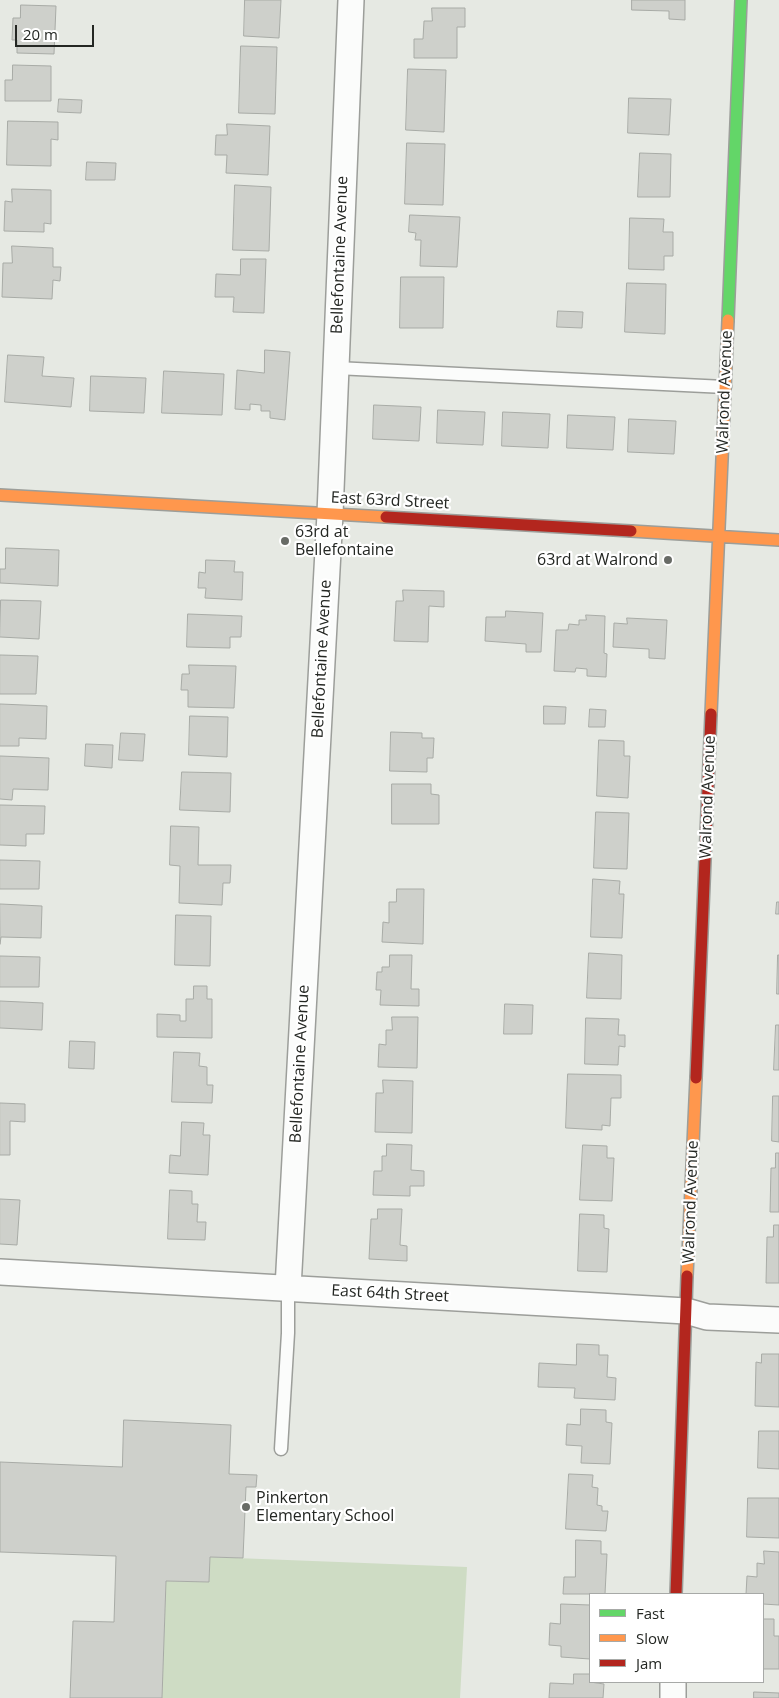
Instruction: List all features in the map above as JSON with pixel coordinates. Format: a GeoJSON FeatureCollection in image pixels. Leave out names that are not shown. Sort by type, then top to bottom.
{"type":"FeatureCollection","features":[{"type":"Feature","properties":{"kind":"street","name":"Bellefontaine Avenue"},"geometry":{"type":"LineString","coordinates":[[288,1288],[330,514],[351,0]]}},
{"type":"Feature","properties":{"kind":"street","name":"Walrond Avenue"},"geometry":{"type":"LineString","coordinates":[[676,1593],[686,1311],[741,0]]}},
{"type":"Feature","properties":{"kind":"street","name":"East 63rd Street"},"geometry":{"type":"LineString","coordinates":[[0,495],[779,540]]}},
{"type":"Feature","properties":{"kind":"street","name":"East 64th Street"},"geometry":{"type":"LineString","coordinates":[[0,1272],[686,1311],[707,1317],[779,1320]]}},
{"type":"Feature","properties":{"kind":"street"},"geometry":{"type":"LineString","coordinates":[[673,1683],[673,1698]]}},
{"type":"Feature","properties":{"kind":"lane"},"geometry":{"type":"LineString","coordinates":[[336,368],[725,386]]}},
{"type":"Feature","properties":{"kind":"lane"},"geometry":{"type":"LineString","coordinates":[[281,1449],[288,1333],[288,1288]]}},
{"type":"Feature","properties":{"kind":"green space"},"geometry":{"type":"Polygon","coordinates":[[[210,1557],[467,1567],[460,1698],[162,1698],[166,1581],[209,1582],[210,1557]]]}},
{"type":"Feature","properties":{"kind":"building"},"geometry":{"type":"Polygon","coordinates":[[[245,0],[281,0],[279,38],[244,36],[245,0]]]}},
{"type":"Feature","properties":{"kind":"building"},"geometry":{"type":"Polygon","coordinates":[[[632,0],[685,0],[685,20],[669,19],[669,11],[632,10],[632,0]]]}},
{"type":"Feature","properties":{"kind":"building"},"geometry":{"type":"Polygon","coordinates":[[[21,5],[56,6],[54,54],[17,53],[17,40],[12,40],[13,18],[20,18],[21,5]]]}},
{"type":"Feature","properties":{"kind":"building"},"geometry":{"type":"Polygon","coordinates":[[[432,8],[465,8],[465,27],[457,27],[457,58],[414,58],[414,39],[423,39],[424,21],[432,21],[432,8]]]}},
{"type":"Feature","properties":{"kind":"building"},"geometry":{"type":"Polygon","coordinates":[[[241,46],[277,47],[275,114],[239,113],[241,46]]]}},
{"type":"Feature","properties":{"kind":"building"},"geometry":{"type":"Polygon","coordinates":[[[13,65],[51,66],[51,101],[5,101],[5,80],[12,80],[13,65]]]}},
{"type":"Feature","properties":{"kind":"building"},"geometry":{"type":"Polygon","coordinates":[[[408,69],[446,70],[444,132],[406,130],[408,69]]]}},
{"type":"Feature","properties":{"kind":"building"},"geometry":{"type":"Polygon","coordinates":[[[629,98],[671,99],[669,135],[628,133],[629,98]]]}},
{"type":"Feature","properties":{"kind":"building"},"geometry":{"type":"Polygon","coordinates":[[[59,99],[82,100],[81,113],[58,112],[59,99]]]}},
{"type":"Feature","properties":{"kind":"building"},"geometry":{"type":"Polygon","coordinates":[[[8,121],[58,122],[58,140],[51,139],[51,166],[7,165],[8,121]]]}},
{"type":"Feature","properties":{"kind":"building"},"geometry":{"type":"Polygon","coordinates":[[[227,124],[270,126],[268,175],[226,173],[227,155],[215,155],[216,135],[227,135],[227,124]]]}},
{"type":"Feature","properties":{"kind":"building"},"geometry":{"type":"Polygon","coordinates":[[[407,143],[445,144],[443,205],[405,204],[407,143]]]}},
{"type":"Feature","properties":{"kind":"building"},"geometry":{"type":"Polygon","coordinates":[[[640,153],[671,154],[670,197],[638,197],[640,153]]]}},
{"type":"Feature","properties":{"kind":"building"},"geometry":{"type":"Polygon","coordinates":[[[87,162],[116,163],[115,180],[86,180],[87,162]]]}},
{"type":"Feature","properties":{"kind":"building"},"geometry":{"type":"Polygon","coordinates":[[[235,185],[271,187],[269,251],[233,250],[235,185]]]}},
{"type":"Feature","properties":{"kind":"building"},"geometry":{"type":"Polygon","coordinates":[[[12,189],[51,190],[51,224],[44,223],[44,232],[4,231],[5,201],[12,202],[12,189]]]}},
{"type":"Feature","properties":{"kind":"building"},"geometry":{"type":"Polygon","coordinates":[[[410,215],[460,217],[457,267],[420,266],[421,240],[415,240],[416,233],[409,232],[410,215]]]}},
{"type":"Feature","properties":{"kind":"building"},"geometry":{"type":"Polygon","coordinates":[[[630,218],[664,219],[663,232],[673,232],[673,256],[664,256],[664,270],[629,269],[630,218]]]}},
{"type":"Feature","properties":{"kind":"building"},"geometry":{"type":"Polygon","coordinates":[[[12,246],[53,248],[53,267],[61,267],[60,281],[53,280],[52,299],[2,297],[3,263],[12,263],[12,246]]]}},
{"type":"Feature","properties":{"kind":"building"},"geometry":{"type":"Polygon","coordinates":[[[241,259],[266,259],[264,313],[233,312],[234,297],[215,297],[216,274],[240,275],[241,259]]]}},
{"type":"Feature","properties":{"kind":"building"},"geometry":{"type":"Polygon","coordinates":[[[401,277],[444,277],[443,328],[400,328],[401,277]]]}},
{"type":"Feature","properties":{"kind":"building"},"geometry":{"type":"Polygon","coordinates":[[[627,283],[666,284],[665,334],[625,332],[627,283]]]}},
{"type":"Feature","properties":{"kind":"building"},"geometry":{"type":"Polygon","coordinates":[[[558,311],[583,312],[582,328],[557,327],[558,311]]]}},
{"type":"Feature","properties":{"kind":"building"},"geometry":{"type":"Polygon","coordinates":[[[265,350],[290,352],[285,420],[270,418],[270,411],[261,411],[261,405],[250,404],[250,410],[235,409],[237,370],[264,373],[265,350]]]}},
{"type":"Feature","properties":{"kind":"building"},"geometry":{"type":"Polygon","coordinates":[[[8,355],[44,357],[42,376],[74,378],[71,407],[5,402],[8,355]]]}},
{"type":"Feature","properties":{"kind":"building"},"geometry":{"type":"Polygon","coordinates":[[[164,371],[224,374],[222,415],[162,413],[164,371]]]}},
{"type":"Feature","properties":{"kind":"building"},"geometry":{"type":"Polygon","coordinates":[[[91,376],[146,378],[144,413],[90,411],[91,376]]]}},
{"type":"Feature","properties":{"kind":"building"},"geometry":{"type":"Polygon","coordinates":[[[374,405],[421,407],[419,441],[373,439],[374,405]]]}},
{"type":"Feature","properties":{"kind":"building"},"geometry":{"type":"Polygon","coordinates":[[[438,410],[485,412],[483,445],[437,443],[438,410]]]}},
{"type":"Feature","properties":{"kind":"building"},"geometry":{"type":"Polygon","coordinates":[[[503,412],[550,414],[548,448],[502,446],[503,412]]]}},
{"type":"Feature","properties":{"kind":"building"},"geometry":{"type":"Polygon","coordinates":[[[568,415],[615,417],[613,450],[567,448],[568,415]]]}},
{"type":"Feature","properties":{"kind":"building"},"geometry":{"type":"Polygon","coordinates":[[[629,419],[676,421],[674,454],[628,452],[629,419]]]}},
{"type":"Feature","properties":{"kind":"building"},"geometry":{"type":"Polygon","coordinates":[[[6,548],[59,550],[58,586],[0,583],[0,569],[5,569],[6,548]]]}},
{"type":"Feature","properties":{"kind":"building"},"geometry":{"type":"Polygon","coordinates":[[[206,560],[235,561],[234,572],[243,572],[242,600],[205,598],[206,588],[198,588],[199,572],[205,573],[206,560]]]}},
{"type":"Feature","properties":{"kind":"building"},"geometry":{"type":"Polygon","coordinates":[[[403,590],[444,591],[444,607],[429,606],[428,642],[394,641],[396,601],[403,601],[403,590]]]}},
{"type":"Feature","properties":{"kind":"building"},"geometry":{"type":"Polygon","coordinates":[[[1,600],[41,601],[39,639],[0,637],[1,600]]]}},
{"type":"Feature","properties":{"kind":"building"},"geometry":{"type":"Polygon","coordinates":[[[506,611],[543,613],[541,652],[526,652],[526,644],[485,641],[486,617],[505,617],[506,611]]]}},
{"type":"Feature","properties":{"kind":"building"},"geometry":{"type":"Polygon","coordinates":[[[188,614],[242,616],[241,637],[230,637],[230,648],[187,647],[188,614]]]}},
{"type":"Feature","properties":{"kind":"building"},"geometry":{"type":"Polygon","coordinates":[[[586,615],[605,616],[604,653],[607,654],[606,677],[587,676],[587,669],[576,668],[575,672],[554,671],[556,630],[568,630],[569,624],[579,625],[579,620],[586,620],[586,615]]]}},
{"type":"Feature","properties":{"kind":"building"},"geometry":{"type":"Polygon","coordinates":[[[627,618],[667,620],[665,659],[649,658],[649,649],[613,647],[614,623],[627,624],[627,618]]]}},
{"type":"Feature","properties":{"kind":"building"},"geometry":{"type":"Polygon","coordinates":[[[0,655],[38,656],[36,694],[0,694],[0,655]]]}},
{"type":"Feature","properties":{"kind":"building"},"geometry":{"type":"Polygon","coordinates":[[[189,665],[236,666],[234,708],[188,707],[188,690],[181,690],[182,674],[189,674],[189,665]]]}},
{"type":"Feature","properties":{"kind":"building"},"geometry":{"type":"Polygon","coordinates":[[[0,704],[47,706],[46,739],[19,738],[19,746],[0,746],[0,704]]]}},
{"type":"Feature","properties":{"kind":"building"},"geometry":{"type":"Polygon","coordinates":[[[544,706],[566,707],[565,724],[544,724],[544,706]]]}},
{"type":"Feature","properties":{"kind":"building"},"geometry":{"type":"Polygon","coordinates":[[[590,709],[606,710],[605,727],[589,727],[590,709]]]}},
{"type":"Feature","properties":{"kind":"building"},"geometry":{"type":"Polygon","coordinates":[[[190,716],[228,717],[227,757],[189,755],[190,716]]]}},
{"type":"Feature","properties":{"kind":"building"},"geometry":{"type":"Polygon","coordinates":[[[391,732],[422,733],[422,738],[434,738],[433,758],[427,758],[427,772],[390,771],[391,732]]]}},
{"type":"Feature","properties":{"kind":"building"},"geometry":{"type":"Polygon","coordinates":[[[121,733],[145,734],[143,761],[119,760],[121,733]]]}},
{"type":"Feature","properties":{"kind":"building"},"geometry":{"type":"Polygon","coordinates":[[[599,740],[624,741],[624,756],[630,756],[628,798],[597,796],[599,740]]]}},
{"type":"Feature","properties":{"kind":"building"},"geometry":{"type":"Polygon","coordinates":[[[86,744],[113,745],[112,768],[85,766],[86,744]]]}},
{"type":"Feature","properties":{"kind":"building"},"geometry":{"type":"Polygon","coordinates":[[[0,756],[49,758],[48,790],[13,789],[12,800],[0,799],[0,756]]]}},
{"type":"Feature","properties":{"kind":"building"},"geometry":{"type":"Polygon","coordinates":[[[182,772],[231,773],[230,812],[180,810],[182,772]]]}},
{"type":"Feature","properties":{"kind":"building"},"geometry":{"type":"Polygon","coordinates":[[[392,784],[431,784],[431,794],[439,795],[439,824],[392,824],[392,784]]]}},
{"type":"Feature","properties":{"kind":"building"},"geometry":{"type":"Polygon","coordinates":[[[0,805],[45,806],[44,834],[26,834],[26,846],[0,845],[0,805]]]}},
{"type":"Feature","properties":{"kind":"building"},"geometry":{"type":"Polygon","coordinates":[[[596,812],[629,813],[627,869],[594,868],[596,812]]]}},
{"type":"Feature","properties":{"kind":"building"},"geometry":{"type":"Polygon","coordinates":[[[171,826],[199,827],[198,865],[231,865],[230,883],[223,883],[222,905],[179,903],[180,866],[170,865],[171,826]]]}},
{"type":"Feature","properties":{"kind":"building"},"geometry":{"type":"Polygon","coordinates":[[[0,860],[40,861],[39,889],[0,889],[0,860]]]}},
{"type":"Feature","properties":{"kind":"building"},"geometry":{"type":"Polygon","coordinates":[[[593,879],[620,881],[619,894],[624,894],[622,938],[591,937],[593,879]]]}},
{"type":"Feature","properties":{"kind":"building"},"geometry":{"type":"Polygon","coordinates":[[[397,889],[424,889],[423,944],[382,942],[383,922],[389,923],[389,902],[396,902],[397,889]]]}},
{"type":"Feature","properties":{"kind":"building"},"geometry":{"type":"Polygon","coordinates":[[[777,902],[779,902],[779,914],[776,914],[777,902]]]}},
{"type":"Feature","properties":{"kind":"building"},"geometry":{"type":"Polygon","coordinates":[[[0,904],[42,906],[41,938],[1,937],[0,944],[0,904]]]}},
{"type":"Feature","properties":{"kind":"building"},"geometry":{"type":"Polygon","coordinates":[[[176,915],[211,916],[210,966],[175,965],[176,915]]]}},
{"type":"Feature","properties":{"kind":"building"},"geometry":{"type":"Polygon","coordinates":[[[589,953],[622,955],[621,999],[587,998],[589,953]]]}},
{"type":"Feature","properties":{"kind":"building"},"geometry":{"type":"Polygon","coordinates":[[[390,955],[412,955],[411,989],[419,989],[419,1006],[380,1005],[381,990],[376,990],[377,972],[382,972],[382,967],[389,967],[390,955]]]}},
{"type":"Feature","properties":{"kind":"building"},"geometry":{"type":"Polygon","coordinates":[[[778,955],[779,994],[777,994],[778,955]]]}},
{"type":"Feature","properties":{"kind":"building"},"geometry":{"type":"Polygon","coordinates":[[[0,956],[40,957],[39,987],[0,987],[0,956]]]}},
{"type":"Feature","properties":{"kind":"building"},"geometry":{"type":"Polygon","coordinates":[[[194,986],[207,986],[207,999],[212,999],[212,1038],[157,1037],[157,1014],[180,1015],[180,1021],[186,1021],[186,999],[193,999],[194,986]]]}},
{"type":"Feature","properties":{"kind":"building"},"geometry":{"type":"Polygon","coordinates":[[[0,1001],[43,1003],[42,1030],[0,1028],[0,1001]]]}},
{"type":"Feature","properties":{"kind":"building"},"geometry":{"type":"Polygon","coordinates":[[[505,1004],[533,1005],[532,1034],[504,1034],[505,1004]]]}},
{"type":"Feature","properties":{"kind":"building"},"geometry":{"type":"Polygon","coordinates":[[[392,1017],[418,1017],[417,1068],[378,1067],[379,1044],[386,1045],[386,1030],[392,1030],[392,1017]]]}},
{"type":"Feature","properties":{"kind":"building"},"geometry":{"type":"Polygon","coordinates":[[[586,1018],[619,1019],[618,1035],[625,1035],[625,1047],[619,1046],[618,1065],[585,1064],[586,1018]]]}},
{"type":"Feature","properties":{"kind":"building"},"geometry":{"type":"Polygon","coordinates":[[[776,1025],[779,1025],[779,1070],[774,1070],[776,1025]]]}},
{"type":"Feature","properties":{"kind":"building"},"geometry":{"type":"Polygon","coordinates":[[[70,1041],[95,1042],[94,1069],[69,1068],[70,1041]]]}},
{"type":"Feature","properties":{"kind":"building"},"geometry":{"type":"Polygon","coordinates":[[[174,1052],[200,1053],[199,1066],[207,1067],[207,1085],[213,1085],[212,1103],[172,1102],[174,1052]]]}},
{"type":"Feature","properties":{"kind":"building"},"geometry":{"type":"Polygon","coordinates":[[[568,1074],[621,1075],[621,1098],[611,1098],[610,1126],[602,1125],[602,1130],[566,1128],[568,1074]]]}},
{"type":"Feature","properties":{"kind":"building"},"geometry":{"type":"Polygon","coordinates":[[[383,1080],[413,1081],[412,1133],[375,1132],[376,1093],[383,1093],[383,1080]]]}},
{"type":"Feature","properties":{"kind":"building"},"geometry":{"type":"Polygon","coordinates":[[[773,1096],[779,1096],[779,1142],[772,1141],[773,1096]]]}},
{"type":"Feature","properties":{"kind":"building"},"geometry":{"type":"Polygon","coordinates":[[[0,1103],[25,1104],[25,1122],[10,1121],[10,1155],[0,1155],[0,1103]]]}},
{"type":"Feature","properties":{"kind":"building"},"geometry":{"type":"Polygon","coordinates":[[[182,1122],[204,1123],[203,1135],[210,1135],[208,1175],[169,1173],[170,1155],[180,1156],[182,1122]]]}},
{"type":"Feature","properties":{"kind":"building"},"geometry":{"type":"Polygon","coordinates":[[[387,1144],[412,1145],[411,1170],[424,1171],[424,1186],[410,1186],[410,1196],[373,1195],[374,1171],[382,1171],[382,1156],[386,1156],[387,1144]]]}},
{"type":"Feature","properties":{"kind":"building"},"geometry":{"type":"Polygon","coordinates":[[[583,1145],[607,1146],[607,1158],[614,1158],[612,1201],[580,1200],[583,1145]]]}},
{"type":"Feature","properties":{"kind":"building"},"geometry":{"type":"Polygon","coordinates":[[[776,1153],[779,1153],[779,1212],[770,1212],[771,1168],[775,1168],[776,1153]]]}},
{"type":"Feature","properties":{"kind":"building"},"geometry":{"type":"Polygon","coordinates":[[[170,1190],[192,1191],[192,1204],[198,1204],[197,1222],[206,1222],[205,1240],[168,1239],[170,1190]]]}},
{"type":"Feature","properties":{"kind":"building"},"geometry":{"type":"Polygon","coordinates":[[[0,1199],[20,1200],[17,1245],[0,1244],[0,1199]]]}},
{"type":"Feature","properties":{"kind":"building"},"geometry":{"type":"Polygon","coordinates":[[[378,1209],[402,1209],[400,1245],[407,1246],[407,1261],[369,1259],[371,1219],[377,1219],[378,1209]]]}},
{"type":"Feature","properties":{"kind":"building"},"geometry":{"type":"Polygon","coordinates":[[[580,1214],[604,1215],[604,1228],[609,1229],[607,1272],[578,1271],[580,1214]]]}},
{"type":"Feature","properties":{"kind":"building"},"geometry":{"type":"Polygon","coordinates":[[[774,1225],[779,1225],[779,1283],[766,1283],[767,1237],[773,1237],[774,1225]]]}},
{"type":"Feature","properties":{"kind":"building"},"geometry":{"type":"Polygon","coordinates":[[[577,1344],[599,1345],[599,1355],[608,1355],[607,1377],[616,1378],[615,1400],[574,1398],[575,1388],[538,1387],[539,1363],[576,1365],[577,1344]]]}},
{"type":"Feature","properties":{"kind":"building"},"geometry":{"type":"Polygon","coordinates":[[[762,1354],[779,1354],[779,1407],[755,1406],[756,1362],[761,1363],[762,1354]]]}},
{"type":"Feature","properties":{"kind":"building"},"geometry":{"type":"Polygon","coordinates":[[[581,1409],[606,1410],[606,1422],[612,1423],[610,1464],[581,1463],[582,1446],[566,1445],[567,1424],[580,1425],[581,1409]]]}},
{"type":"Feature","properties":{"kind":"building"},"geometry":{"type":"Polygon","coordinates":[[[124,1420],[231,1425],[229,1474],[257,1475],[256,1487],[246,1487],[243,1558],[210,1557],[209,1582],[166,1581],[162,1698],[70,1698],[73,1621],[114,1622],[116,1556],[0,1552],[0,1462],[122,1467],[124,1420]]]}},
{"type":"Feature","properties":{"kind":"building"},"geometry":{"type":"Polygon","coordinates":[[[759,1431],[779,1431],[779,1469],[758,1468],[759,1431]]]}},
{"type":"Feature","properties":{"kind":"building"},"geometry":{"type":"Polygon","coordinates":[[[569,1474],[593,1475],[592,1487],[598,1488],[597,1505],[602,1506],[602,1511],[608,1511],[606,1531],[566,1529],[569,1474]]]}},
{"type":"Feature","properties":{"kind":"building"},"geometry":{"type":"Polygon","coordinates":[[[748,1498],[779,1498],[779,1538],[747,1537],[748,1498]]]}},
{"type":"Feature","properties":{"kind":"building"},"geometry":{"type":"Polygon","coordinates":[[[576,1540],[601,1541],[601,1554],[607,1554],[605,1593],[563,1594],[564,1577],[575,1577],[576,1540]]]}},
{"type":"Feature","properties":{"kind":"building"},"geometry":{"type":"Polygon","coordinates":[[[764,1551],[779,1552],[779,1605],[764,1604],[764,1593],[746,1593],[747,1576],[757,1577],[757,1563],[764,1564],[764,1551]]]}},
{"type":"Feature","properties":{"kind":"building"},"geometry":{"type":"Polygon","coordinates":[[[561,1604],[589,1605],[589,1659],[561,1657],[561,1646],[549,1645],[550,1623],[560,1624],[561,1604]]]}},
{"type":"Feature","properties":{"kind":"building"},"geometry":{"type":"Polygon","coordinates":[[[764,1619],[774,1619],[774,1636],[779,1636],[779,1669],[764,1669],[764,1619]]]}},
{"type":"Feature","properties":{"kind":"building"},"geometry":{"type":"Polygon","coordinates":[[[574,1674],[589,1674],[589,1683],[604,1684],[603,1698],[549,1698],[550,1683],[573,1684],[574,1674]]]}},
{"type":"Feature","properties":{"kind":"building"},"geometry":{"type":"Polygon","coordinates":[[[754,1692],[779,1693],[779,1698],[754,1698],[754,1692]]]}},
{"type":"Feature","properties":{"kind":"traffic: fast"},"geometry":{"type":"LineString","coordinates":[[728,320],[741,0]]}},
{"type":"Feature","properties":{"kind":"traffic: slow"},"geometry":{"type":"LineString","coordinates":[[711,714],[728,320]]}},
{"type":"Feature","properties":{"kind":"traffic: slow"},"geometry":{"type":"LineString","coordinates":[[0,495],[386,517]]}},
{"type":"Feature","properties":{"kind":"traffic: slow"},"geometry":{"type":"LineString","coordinates":[[631,531],[779,540]]}},
{"type":"Feature","properties":{"kind":"traffic: slow"},"geometry":{"type":"LineString","coordinates":[[687,1276],[696,1078]]}},
{"type":"Feature","properties":{"kind":"traffic: jam"},"geometry":{"type":"LineString","coordinates":[[386,517],[631,531]]}},
{"type":"Feature","properties":{"kind":"traffic: jam"},"geometry":{"type":"LineString","coordinates":[[696,1078],[711,714]]}},
{"type":"Feature","properties":{"kind":"traffic: jam"},"geometry":{"type":"LineString","coordinates":[[676,1593],[687,1276]]}},
{"type":"Feature","properties":{"kind":"place","name":"63rd at Bellefontaine"},"geometry":{"type":"Point","coordinates":[285,541]}},
{"type":"Feature","properties":{"kind":"place","name":"63rd at Walrond"},"geometry":{"type":"Point","coordinates":[668,560]}},
{"type":"Feature","properties":{"kind":"place","name":"Pinkerton Elementary School"},"geometry":{"type":"Point","coordinates":[246,1507]}}]}
